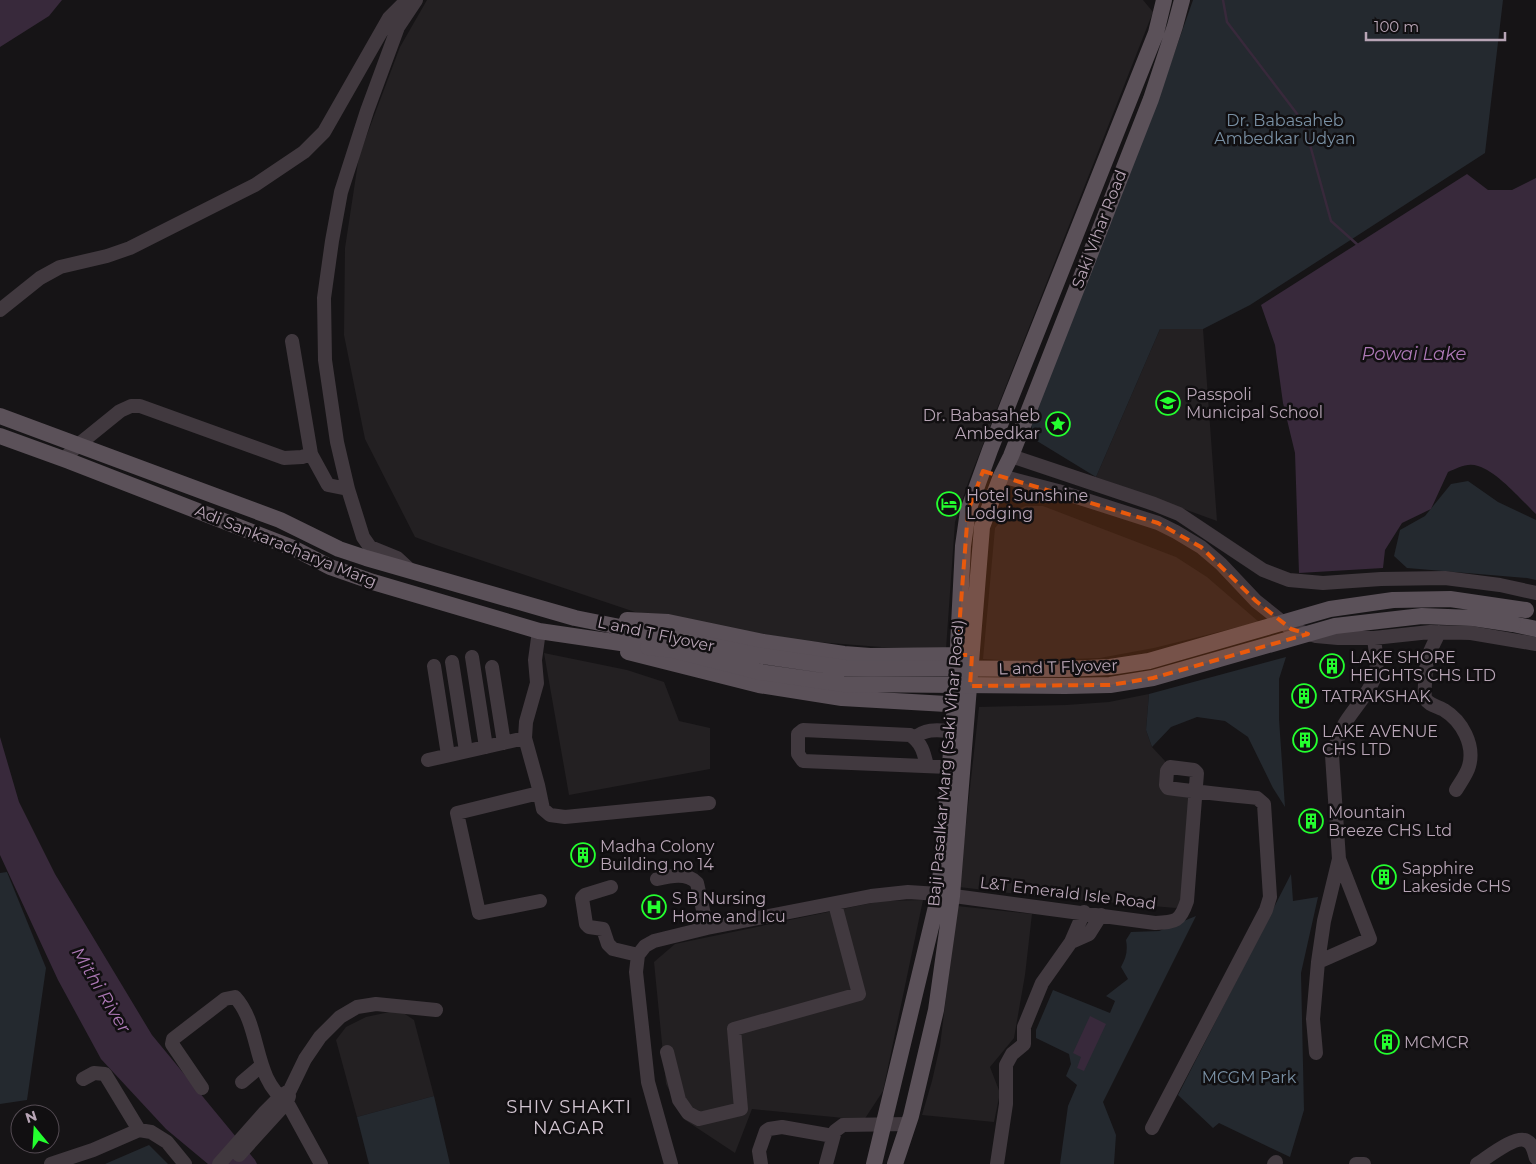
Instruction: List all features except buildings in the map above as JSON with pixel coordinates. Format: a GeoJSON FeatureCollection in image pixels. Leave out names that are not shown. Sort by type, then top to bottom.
{"type":"FeatureCollection","features":[{"type":"Feature","properties":{"kind":"main road","name":"Saki Vihar Road"},"geometry":{"type":"LineString","coordinates":[[990,450],[1156,33],[1164,0]]}},
{"type":"Feature","properties":{"kind":"main road","name":"Saki Vihar Road"},"geometry":{"type":"LineString","coordinates":[[1011,456],[1152,99],[1182,0]]}},
{"type":"Feature","properties":{"kind":"main road"},"geometry":{"type":"LineString","coordinates":[[1030,349],[1049,357]]}},
{"type":"Feature","properties":{"kind":"main road","name":"Adi Sankaracharya Marg"},"geometry":{"type":"LineString","coordinates":[[0,416],[280,520],[339,549],[575,618]]}},
{"type":"Feature","properties":{"kind":"main road","name":"Adi Sankaracharya Marg"},"geometry":{"type":"LineString","coordinates":[[0,436],[293,548],[330,567],[373,582],[539,631],[607,640]]}},
{"type":"Feature","properties":{"kind":"main road"},"geometry":{"type":"LineString","coordinates":[[990,450],[1011,456]]}},
{"type":"Feature","properties":{"kind":"main road","name":"Baji Pasalkar Marg (Saki Vihar Road)"},"geometry":{"type":"LineString","coordinates":[[895,1164],[908,1124],[936,1010],[964,655],[963,546],[968,511],[990,450]]}},
{"type":"Feature","properties":{"kind":"main road","name":"Baji Pasalkar Marg (Saki Vihar Road)"},"geometry":{"type":"LineString","coordinates":[[964,655],[982,527],[1001,476],[1011,456]]}},
{"type":"Feature","properties":{"kind":"main road"},"geometry":{"type":"LineString","coordinates":[[983,471],[1001,476]]}},
{"type":"Feature","properties":{"kind":"main road","name":"L and T Flyover"},"geometry":{"type":"LineString","coordinates":[[607,640],[649,640],[845,668],[1065,669],[1110,667],[1149,661],[1330,609],[1394,600],[1450,599],[1531,610]]}},
{"type":"Feature","properties":{"kind":"main road","name":"L and T Flyover"},"geometry":{"type":"LineString","coordinates":[[575,618],[649,640],[673,650],[760,672],[843,684],[1065,686],[1110,684],[1153,678],[1335,626],[1422,616],[1472,618],[1536,629]]}},
{"type":"Feature","properties":{"kind":"main road"},"geometry":{"type":"LineString","coordinates":[[575,618],[668,622],[763,642],[844,654],[870,656],[964,655]]}},
{"type":"Feature","properties":{"kind":"main road"},"geometry":{"type":"LineString","coordinates":[[607,640],[630,653],[759,685],[842,698],[961,705]]}},
{"type":"Feature","properties":{"kind":"main road"},"geometry":{"type":"LineString","coordinates":[[868,699],[870,656]]}},
{"type":"Feature","properties":{"kind":"main road","name":"Baji Pasalkar Marg (Saki Vihar Road)"},"geometry":{"type":"LineString","coordinates":[[874,1164],[946,895],[948,767],[952,731],[961,705]]}},
{"type":"Feature","properties":{"kind":"street"},"geometry":{"type":"LineString","coordinates":[[0,310],[40,278],[60,267],[107,256],[130,248],[255,185],[304,152],[324,132],[389,18],[407,0]]}},
{"type":"Feature","properties":{"kind":"street"},"geometry":{"type":"LineString","coordinates":[[411,571],[396,558],[370,547],[363,537],[348,489],[337,442],[325,360],[324,298],[341,192],[367,111],[398,28],[416,0]]}},
{"type":"Feature","properties":{"kind":"street"},"geometry":{"type":"LineString","coordinates":[[292,341],[311,454],[328,485],[348,489]]}},
{"type":"Feature","properties":{"kind":"street"},"geometry":{"type":"LineString","coordinates":[[64,459],[78,444],[120,411],[131,406],[140,406],[284,458],[302,457],[311,454]]}},
{"type":"Feature","properties":{"kind":"street"},"geometry":{"type":"LineString","coordinates":[[1011,456],[1179,514],[1257,566],[1289,580],[1323,583],[1381,579],[1444,578],[1500,585],[1536,593]]}},
{"type":"Feature","properties":{"kind":"street"},"geometry":{"type":"LineString","coordinates":[[1001,476],[1058,491],[1158,524],[1176,532],[1201,547],[1221,564],[1256,601],[1291,629],[1316,636],[1374,638],[1430,632],[1471,633],[1536,644]]}},
{"type":"Feature","properties":{"kind":"street"},"geometry":{"type":"LineString","coordinates":[[539,631],[535,660],[537,683],[526,722],[525,738],[543,809],[550,815],[565,817],[709,803]]}},
{"type":"Feature","properties":{"kind":"street"},"geometry":{"type":"LineString","coordinates":[[1439,632],[1427,658],[1424,697],[1429,703],[1452,714],[1466,735],[1470,751],[1469,767],[1456,790]]}},
{"type":"Feature","properties":{"kind":"street"},"geometry":{"type":"LineString","coordinates":[[1318,962],[1370,939],[1339,859],[1332,755],[1344,724],[1364,695],[1376,673],[1374,638]]}},
{"type":"Feature","properties":{"kind":"street"},"geometry":{"type":"LineString","coordinates":[[472,657],[486,747]]}},
{"type":"Feature","properties":{"kind":"street"},"geometry":{"type":"LineString","coordinates":[[452,662],[466,751]]}},
{"type":"Feature","properties":{"kind":"street"},"geometry":{"type":"LineString","coordinates":[[434,666],[448,756]]}},
{"type":"Feature","properties":{"kind":"street"},"geometry":{"type":"LineString","coordinates":[[492,667],[504,743]]}},
{"type":"Feature","properties":{"kind":"street"},"geometry":{"type":"LineString","coordinates":[[927,766],[922,749],[915,738],[904,734],[803,730],[798,734],[798,754],[803,761],[948,767]]}},
{"type":"Feature","properties":{"kind":"street"},"geometry":{"type":"LineString","coordinates":[[915,738],[920,733],[928,730],[952,731]]}},
{"type":"Feature","properties":{"kind":"street"},"geometry":{"type":"LineString","coordinates":[[428,760],[525,738]]}},
{"type":"Feature","properties":{"kind":"street"},"geometry":{"type":"LineString","coordinates":[[539,793],[456,813],[479,913],[540,901]]}},
{"type":"Feature","properties":{"kind":"street","name":"L&T Emerald Isle Road"},"geometry":{"type":"LineString","coordinates":[[638,955],[645,946],[654,941],[707,928],[908,892],[1084,912],[1155,923],[1171,922],[1178,920],[1188,901],[1195,797],[1257,798],[1264,804],[1270,897],[1266,910],[1152,1128]]}},
{"type":"Feature","properties":{"kind":"street"},"geometry":{"type":"LineString","coordinates":[[1316,1053],[1313,1018],[1318,962],[1324,921],[1339,859]]}},
{"type":"Feature","properties":{"kind":"street"},"geometry":{"type":"LineString","coordinates":[[657,878],[677,875],[694,879],[697,883],[707,928]]}},
{"type":"Feature","properties":{"kind":"street"},"geometry":{"type":"LineString","coordinates":[[612,887],[585,895],[582,898],[586,924],[589,927],[602,929],[608,944],[613,949],[638,955],[636,972],[648,1082],[671,1164]]}},
{"type":"Feature","properties":{"kind":"street"},"geometry":{"type":"LineString","coordinates":[[667,1052],[678,1100],[688,1113],[699,1119],[741,1109],[734,1029],[859,994],[835,904]]}},
{"type":"Feature","properties":{"kind":"street"},"geometry":{"type":"LineString","coordinates":[[998,1164],[1006,1104],[1006,1065],[1012,1054],[1024,1044],[1024,1027],[1042,983],[1071,942],[1084,912]]}},
{"type":"Feature","properties":{"kind":"street"},"geometry":{"type":"LineString","coordinates":[[1071,942],[1090,934],[1101,915]]}},
{"type":"Feature","properties":{"kind":"street"},"geometry":{"type":"LineString","coordinates":[[202,1088],[172,1044],[173,1039],[235,996],[249,1023],[266,1078],[286,1096],[321,1164]]}},
{"type":"Feature","properties":{"kind":"street"},"geometry":{"type":"LineString","coordinates":[[231,1164],[286,1096],[305,1059],[320,1037],[340,1017],[357,1007],[376,1004],[436,1010]]}},
{"type":"Feature","properties":{"kind":"street"},"geometry":{"type":"LineString","coordinates":[[242,1082],[262,1065]]}},
{"type":"Feature","properties":{"kind":"street"},"geometry":{"type":"LineString","coordinates":[[83,1079],[94,1073],[105,1074],[139,1130]]}},
{"type":"Feature","properties":{"kind":"street"},"geometry":{"type":"LineString","coordinates":[[219,1164],[269,1116]]}},
{"type":"Feature","properties":{"kind":"street"},"geometry":{"type":"LineString","coordinates":[[826,1164],[835,1131],[839,1128],[848,1124],[883,1126],[908,1124]]}},
{"type":"Feature","properties":{"kind":"street"},"geometry":{"type":"LineString","coordinates":[[761,1164],[760,1151],[766,1131],[770,1129],[782,1127],[834,1136]]}},
{"type":"Feature","properties":{"kind":"street"},"geometry":{"type":"LineString","coordinates":[[52,1164],[93,1150],[139,1130],[151,1132],[167,1142],[185,1164]]}},
{"type":"Feature","properties":{"kind":"street"},"geometry":{"type":"LineString","coordinates":[[1477,1164],[1508,1144],[1521,1139],[1527,1140],[1532,1146],[1536,1158]]}},
{"type":"Feature","properties":{"kind":"street"},"geometry":{"type":"LineString","coordinates":[[1356,1164],[1364,1164]]}},
{"type":"Feature","properties":{"kind":"highlighted area"},"geometry":{"type":"Polygon","coordinates":[[[983,471],[1158,523],[1201,547],[1256,601],[1291,629],[1308,634],[1153,678],[1110,685],[970,686],[972,655],[957,655],[968,511],[983,471]]]}},
{"type":"Feature","properties":{"kind":"shaded area"},"geometry":{"type":"Polygon","coordinates":[[[427,0],[1143,0],[1153,12],[969,480],[955,522],[946,649],[881,647],[804,641],[635,612],[415,537],[365,439],[344,335],[345,248],[359,156],[400,47],[427,0]]]}},
{"type":"Feature","properties":{"kind":"shaded area","name":"Passpoli Municipal School"},"geometry":{"type":"Polygon","coordinates":[[[1160,329],[1203,329],[1217,521],[1096,477],[1160,329]]]}},
{"type":"Feature","properties":{"kind":"shaded area"},"geometry":{"type":"Polygon","coordinates":[[[1025,506],[1043,506],[1176,557],[1207,577],[1259,622],[1154,648],[1100,658],[1016,661],[983,659],[995,528],[1006,515],[1025,506]]]}},
{"type":"Feature","properties":{"kind":"shaded area"},"geometry":{"type":"Polygon","coordinates":[[[544,653],[627,670],[664,682],[679,721],[710,728],[710,769],[569,795],[544,653]]]}},
{"type":"Feature","properties":{"kind":"shaded area"},"geometry":{"type":"Polygon","coordinates":[[[1149,694],[1146,730],[1152,747],[1165,761],[1163,783],[1190,788],[1183,903],[1176,908],[1034,896],[959,887],[979,707],[1109,702],[1149,694]]]}},
{"type":"Feature","properties":{"kind":"shaded area"},"geometry":{"type":"Polygon","coordinates":[[[923,900],[883,1091],[864,1120],[752,1109],[735,1153],[685,1120],[666,1084],[654,962],[675,944],[881,901],[923,900]]]}},
{"type":"Feature","properties":{"kind":"shaded area"},"geometry":{"type":"Polygon","coordinates":[[[957,906],[1032,914],[1025,975],[1014,1038],[990,1067],[1000,1093],[994,1122],[922,1115],[940,1046],[957,906]]]}},
{"type":"Feature","properties":{"kind":"shaded area"},"geometry":{"type":"Polygon","coordinates":[[[399,1010],[414,1020],[434,1096],[357,1117],[336,1040],[346,1027],[366,1017],[399,1010]]]}},
{"type":"Feature","properties":{"kind":"green space","name":"Dr. Babasaheb Ambedkar Udyan"},"geometry":{"type":"Polygon","coordinates":[[[1193,0],[1503,0],[1485,153],[1250,305],[1203,329],[1160,329],[1096,477],[1037,441],[1025,410],[1149,125],[1193,0]]]}},
{"type":"Feature","properties":{"kind":"green space"},"geometry":{"type":"Polygon","coordinates":[[[1468,481],[1498,502],[1536,520],[1536,580],[1407,568],[1394,556],[1400,530],[1425,516],[1451,484],[1468,481]]]}},
{"type":"Feature","properties":{"kind":"green space"},"geometry":{"type":"Polygon","coordinates":[[[1286,657],[1279,679],[1279,719],[1285,807],[1273,788],[1248,737],[1225,721],[1197,717],[1171,727],[1152,747],[1146,730],[1149,694],[1286,657]]]}},
{"type":"Feature","properties":{"kind":"green space"},"geometry":{"type":"Polygon","coordinates":[[[7,872],[46,968],[27,1100],[0,1104],[0,873],[7,872]]]}},
{"type":"Feature","properties":{"kind":"green space","name":"MCGM Park"},"geometry":{"type":"Polygon","coordinates":[[[1291,874],[1293,901],[1318,897],[1301,973],[1304,1110],[1290,1157],[1219,1123],[1213,1128],[1178,1095],[1291,874]]]}},
{"type":"Feature","properties":{"kind":"green space"},"geometry":{"type":"Polygon","coordinates":[[[1196,916],[1103,1102],[1116,1135],[1114,1164],[1060,1164],[1068,1106],[1077,1085],[1066,1076],[1071,1064],[1069,1054],[1036,1038],[1036,1030],[1053,990],[1110,1013],[1115,1001],[1106,996],[1128,979],[1121,967],[1126,954],[1126,940],[1131,932],[1159,931],[1196,916]]]}},
{"type":"Feature","properties":{"kind":"green space"},"geometry":{"type":"Polygon","coordinates":[[[434,1096],[450,1164],[369,1164],[357,1117],[434,1096]]]}},
{"type":"Feature","properties":{"kind":"green space"},"geometry":{"type":"Polygon","coordinates":[[[149,1145],[168,1164],[105,1164],[149,1145]]]}},
{"type":"Feature","properties":{"kind":"water"},"geometry":{"type":"Polygon","coordinates":[[[0,0],[62,0],[49,16],[0,47],[0,0]]]}},
{"type":"Feature","properties":{"kind":"water","name":"Powai Lake"},"geometry":{"type":"Polygon","coordinates":[[[1467,174],[1488,190],[1512,190],[1536,178],[1536,514],[1509,487],[1486,469],[1474,465],[1463,466],[1448,472],[1431,509],[1402,523],[1385,550],[1383,568],[1299,573],[1295,453],[1283,403],[1275,345],[1261,305],[1467,174]]]}},
{"type":"Feature","properties":{"kind":"water","name":"Mithi River"},"geometry":{"type":"Polygon","coordinates":[[[0,737],[19,802],[55,874],[152,1035],[257,1164],[208,1164],[166,1129],[101,1059],[58,980],[0,855],[0,737]]]}},
{"type":"Feature","properties":{"kind":"water"},"geometry":{"type":"Polygon","coordinates":[[[1090,1016],[1106,1024],[1084,1071],[1077,1068],[1081,1057],[1073,1053],[1090,1016]]]}},
{"type":"Feature","properties":{"kind":"waterway"},"geometry":{"type":"LineString","coordinates":[[1223,0],[1227,22],[1304,123],[1331,221],[1359,246]]}},
{"type":"Feature","properties":{"kind":"place","name":"Passpoli Municipal School"},"geometry":{"type":"Point","coordinates":[1168,403]}},
{"type":"Feature","properties":{"kind":"place","name":"Dr. Babasaheb Ambedkar"},"geometry":{"type":"Point","coordinates":[1058,424]}},
{"type":"Feature","properties":{"kind":"place","name":"Hotel Sunshine Lodging"},"geometry":{"type":"Point","coordinates":[949,504]}},
{"type":"Feature","properties":{"kind":"place","name":"LAKE SHORE HEIGHTS CHS LTD"},"geometry":{"type":"Point","coordinates":[1332,666]}},
{"type":"Feature","properties":{"kind":"place","name":"TATRAKSHAK"},"geometry":{"type":"Point","coordinates":[1304,696]}},
{"type":"Feature","properties":{"kind":"place","name":"LAKE AVENUE CHS LTD"},"geometry":{"type":"Point","coordinates":[1305,740]}},
{"type":"Feature","properties":{"kind":"place","name":"Mountain Breeze CHS Ltd"},"geometry":{"type":"Point","coordinates":[1311,821]}},
{"type":"Feature","properties":{"kind":"place","name":"Madha Colony Building no 14"},"geometry":{"type":"Point","coordinates":[583,855]}},
{"type":"Feature","properties":{"kind":"place","name":"Sapphire Lakeside CHS"},"geometry":{"type":"Point","coordinates":[1384,877]}},
{"type":"Feature","properties":{"kind":"place","name":"S B Nursing Home and Icu"},"geometry":{"type":"Point","coordinates":[654,907]}},
{"type":"Feature","properties":{"kind":"place","name":"MCMCR"},"geometry":{"type":"Point","coordinates":[1387,1042]}},
{"type":"Feature","properties":{"kind":"district","name":"SHIV SHAKTI NAGAR"},"geometry":{"type":"Point","coordinates":[569,1117]}}]}
